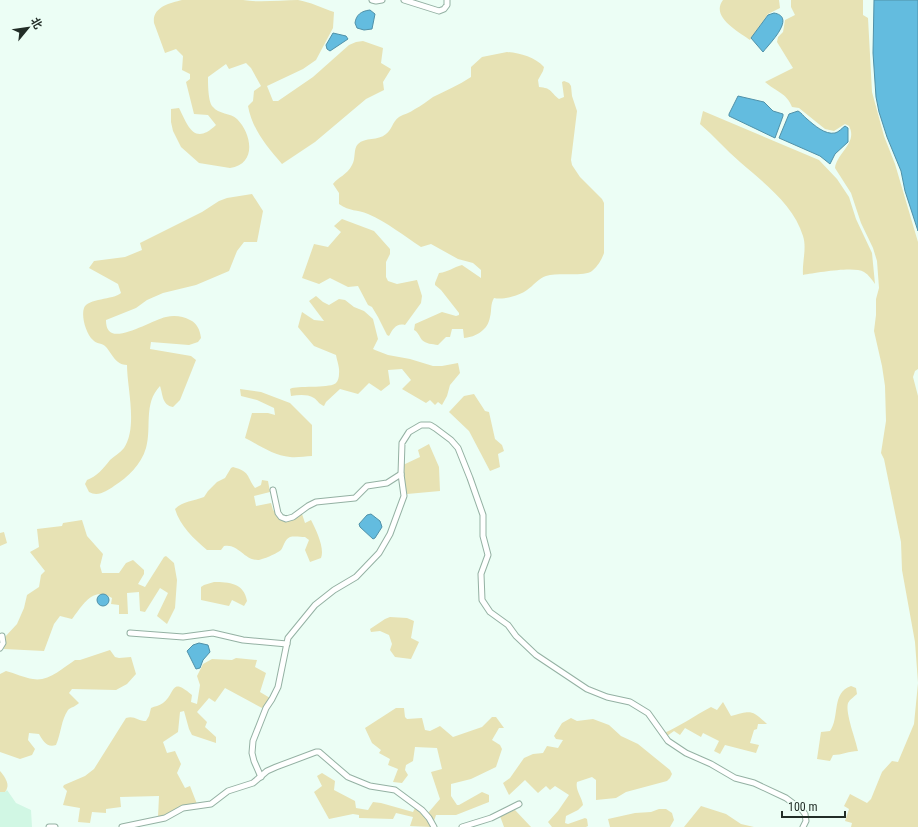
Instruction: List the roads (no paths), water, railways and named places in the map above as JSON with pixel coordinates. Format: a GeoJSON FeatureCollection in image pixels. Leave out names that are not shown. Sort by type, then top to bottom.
{"type":"FeatureCollection","features":[{"type":"Feature","properties":{"kind":"street"},"geometry":{"type":"LineString","coordinates":[[372,0],[382,0]]}},
{"type":"Feature","properties":{"kind":"street"},"geometry":{"type":"LineString","coordinates":[[404,0],[441,11],[447,5],[447,0]]}},
{"type":"Feature","properties":{"kind":"street"},"geometry":{"type":"LineString","coordinates":[[261,777],[254,762],[252,753],[253,741],[266,708],[278,687],[288,638],[292,631],[315,605],[334,590],[356,577],[379,553],[390,534],[404,496],[401,474],[402,443],[409,432],[422,425],[430,425],[451,440],[461,452],[483,515],[483,536],[488,555],[481,574],[482,600],[490,612],[508,626],[536,655],[586,689],[607,698],[628,701],[648,713],[668,740],[686,753],[711,764],[735,778],[754,783],[786,798],[805,814],[806,821],[804,827]]}},
{"type":"Feature","properties":{"kind":"street"},"geometry":{"type":"LineString","coordinates":[[273,490],[278,513],[281,517],[286,519],[293,517],[316,502],[356,498],[367,486],[387,483],[401,474]]}},
{"type":"Feature","properties":{"kind":"street"},"geometry":{"type":"LineString","coordinates":[[130,633],[183,637],[214,633],[243,640],[286,644]]}},
{"type":"Feature","properties":{"kind":"street"},"geometry":{"type":"LineString","coordinates":[[0,648],[3,643],[2,636]]}},
{"type":"Feature","properties":{"kind":"street"},"geometry":{"type":"LineString","coordinates":[[122,827],[165,818],[183,808],[211,804],[227,792],[253,783],[267,771],[319,752],[348,777],[370,786],[395,790],[422,810],[434,827]]}},
{"type":"Feature","properties":{"kind":"street"},"geometry":{"type":"LineString","coordinates":[[462,827],[491,818],[519,804]]}},
{"type":"Feature","properties":{"kind":"street"},"geometry":{"type":"LineString","coordinates":[[49,827],[55,827]]}},
{"type":"Feature","properties":{"kind":"water"},"geometry":{"type":"Polygon","coordinates":[[[874,0],[918,0],[918,231],[905,191],[901,171],[887,137],[876,97],[873,53],[874,0]]]}},
{"type":"Feature","properties":{"kind":"water"},"geometry":{"type":"Polygon","coordinates":[[[370,10],[375,14],[372,29],[364,30],[357,28],[355,23],[358,16],[364,11],[370,10]]]}},
{"type":"Feature","properties":{"kind":"water"},"geometry":{"type":"Polygon","coordinates":[[[774,13],[780,15],[783,20],[782,25],[763,52],[751,38],[768,15],[774,13]]]}},
{"type":"Feature","properties":{"kind":"water"},"geometry":{"type":"Polygon","coordinates":[[[333,33],[346,36],[348,39],[330,51],[327,49],[326,45],[333,33]]]}},
{"type":"Feature","properties":{"kind":"water"},"geometry":{"type":"Polygon","coordinates":[[[738,96],[764,102],[773,111],[783,114],[775,138],[729,116],[738,96]]]}},
{"type":"Feature","properties":{"kind":"water"},"geometry":{"type":"Polygon","coordinates":[[[798,111],[816,127],[824,131],[835,133],[845,126],[848,128],[848,142],[835,154],[830,164],[820,156],[779,138],[789,114],[798,111]]]}},
{"type":"Feature","properties":{"kind":"water"},"geometry":{"type":"Polygon","coordinates":[[[371,514],[380,521],[382,527],[373,539],[360,527],[359,524],[367,515],[371,514]]]}},
{"type":"Feature","properties":{"kind":"water"},"geometry":{"type":"Polygon","coordinates":[[[101,594],[105,594],[109,600],[105,606],[101,606],[97,602],[97,598],[101,594]]]}},
{"type":"Feature","properties":{"kind":"water"},"geometry":{"type":"Polygon","coordinates":[[[199,643],[208,645],[210,652],[203,660],[200,668],[196,669],[187,651],[193,645],[199,643]]]}}]}
